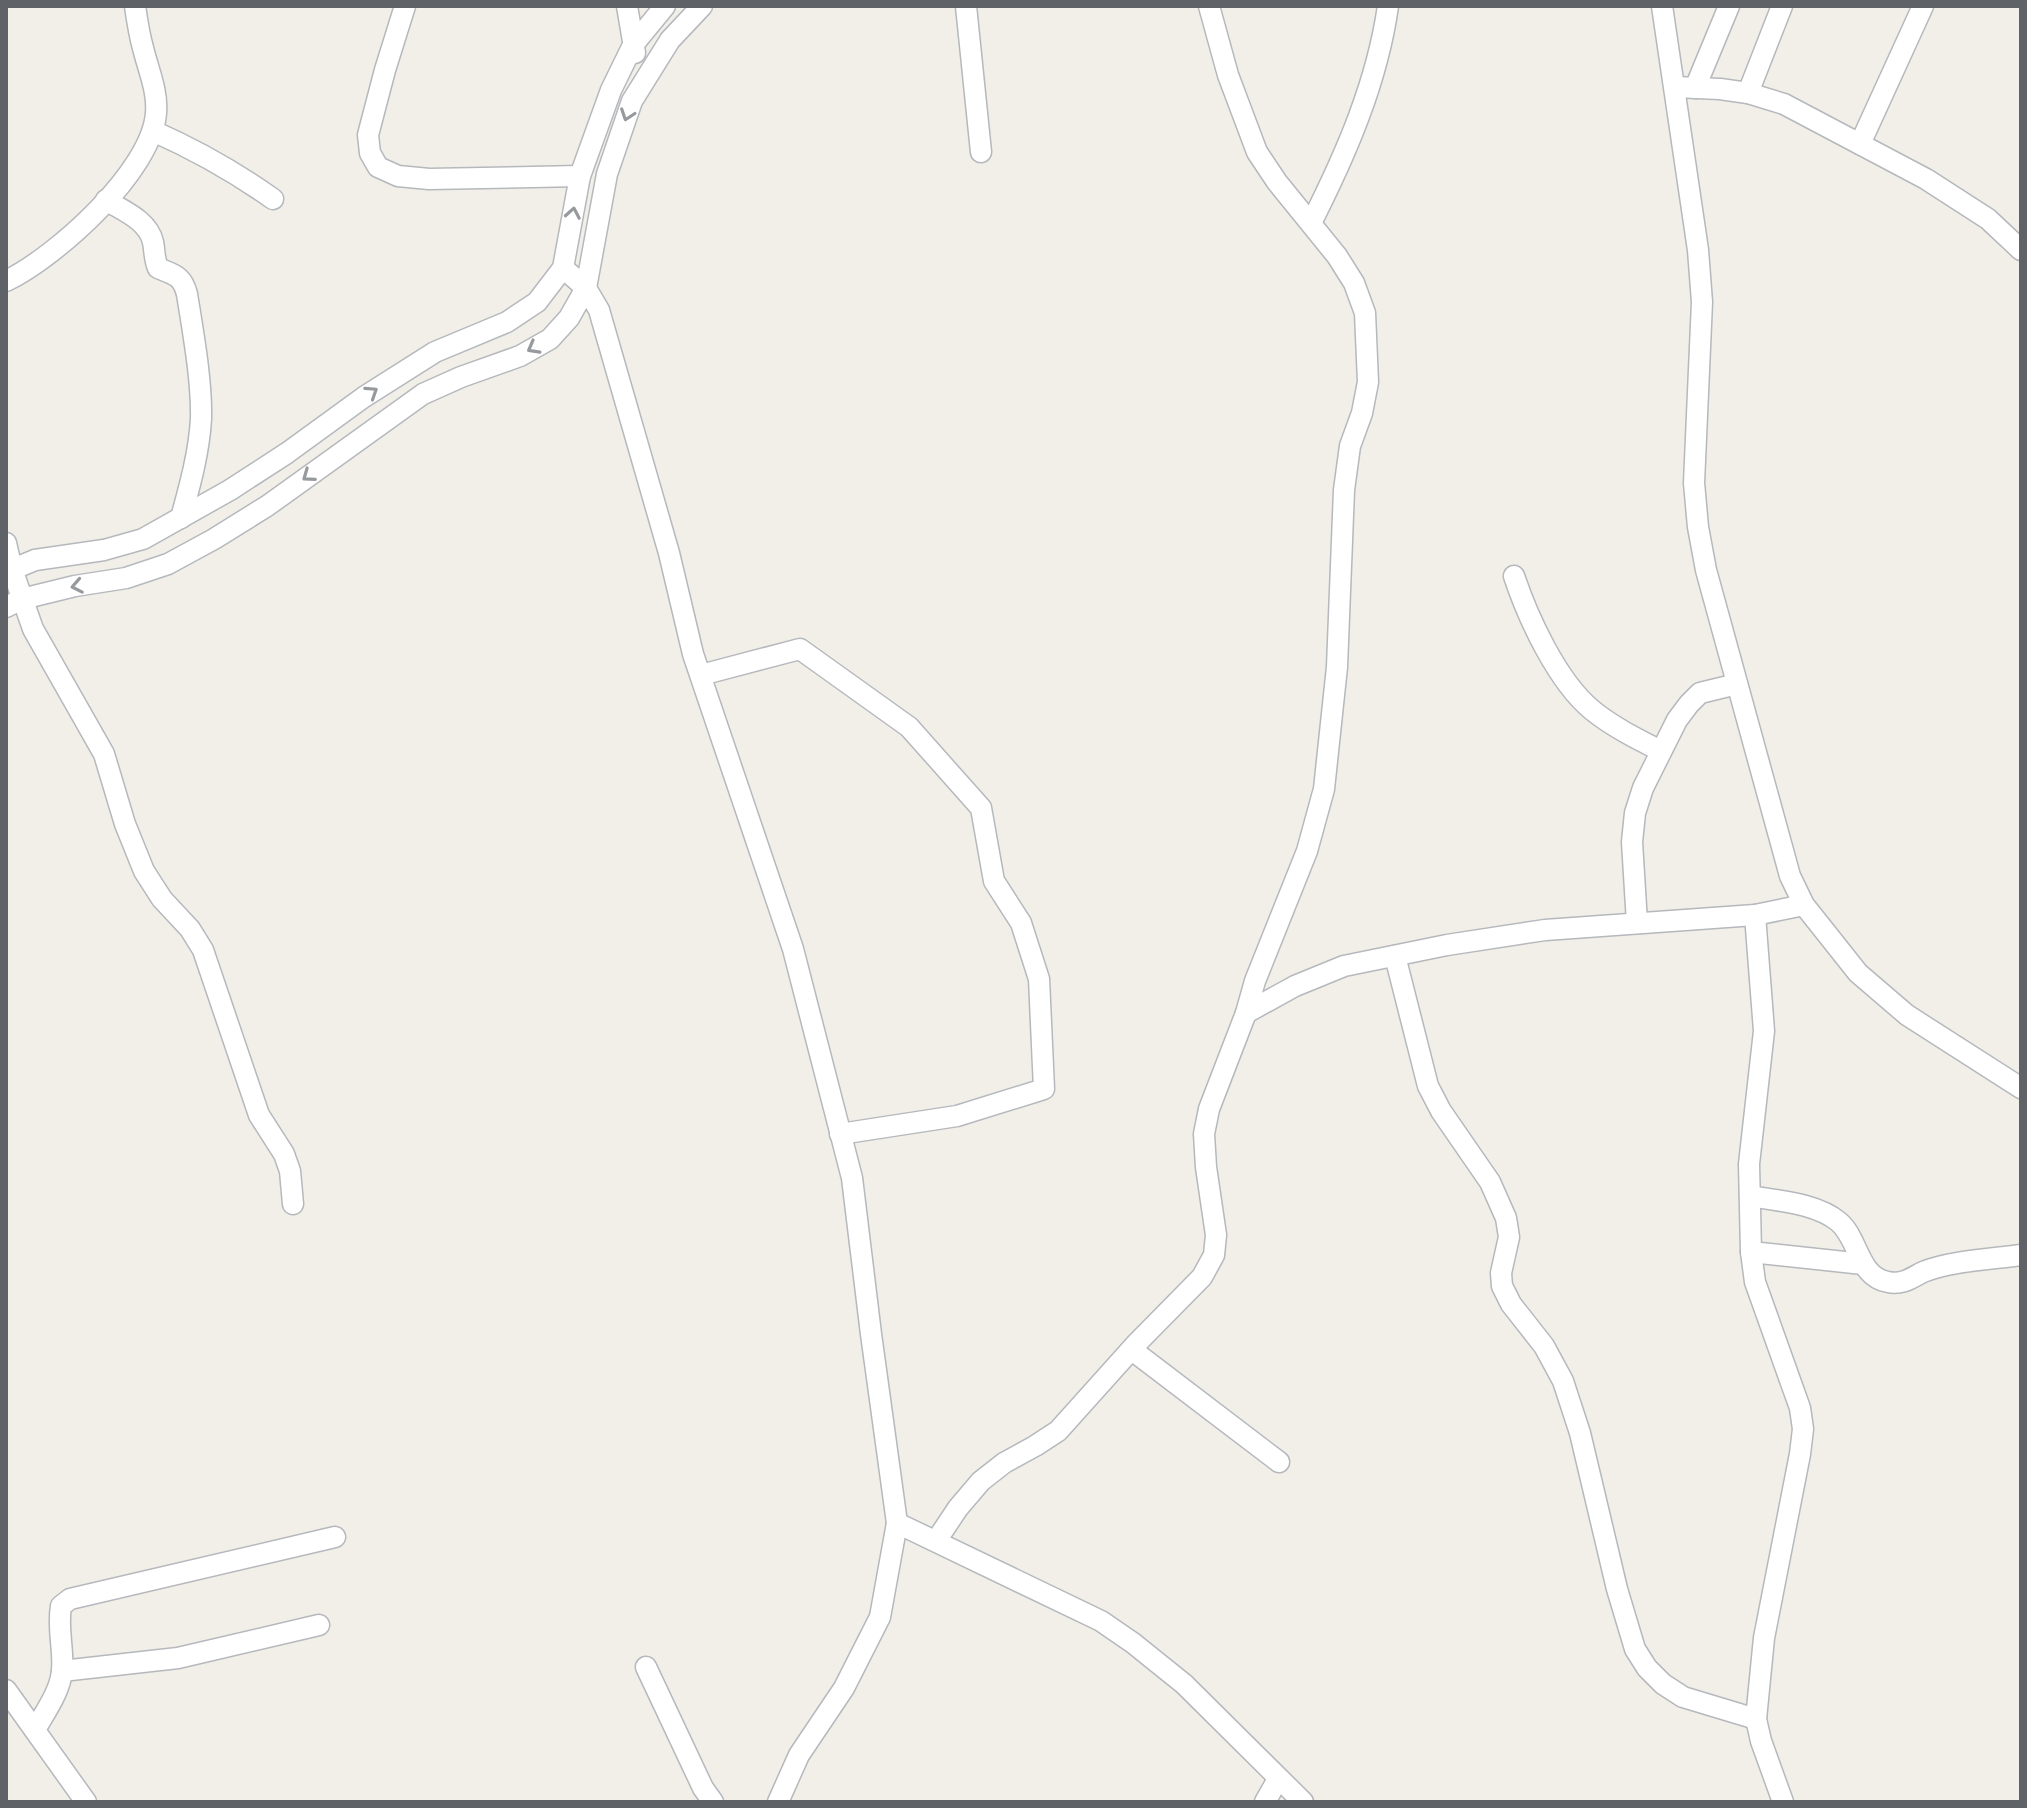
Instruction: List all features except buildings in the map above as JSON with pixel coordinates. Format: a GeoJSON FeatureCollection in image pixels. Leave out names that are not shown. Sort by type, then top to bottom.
{"type":"FeatureCollection","features":[{"type":"Feature","properties":{"kind":"street"},"geometry":{"type":"LineString","coordinates":[[6,281],[23,273],[81,227],[131,173],[153,131],[157,111],[154,88],[142,47],[135,6]]}},
{"type":"Feature","properties":{"kind":"street"},"geometry":{"type":"LineString","coordinates":[[405,6],[368,135],[370,153],[378,167],[398,176],[429,179],[580,176]]}},
{"type":"Feature","properties":{"kind":"street"},"geometry":{"type":"LineString","coordinates":[[627,6],[633,45],[645,80]]}},
{"type":"Feature","properties":{"kind":"street"},"geometry":{"type":"LineString","coordinates":[[9,570],[35,560],[104,550],[143,539],[275,460],[364,397],[435,352],[507,322],[537,302],[563,268],[580,176],[611,90],[633,45],[665,6]]}},
{"type":"Feature","properties":{"kind":"street"},"geometry":{"type":"LineString","coordinates":[[14,603],[75,586],[126,578],[168,564],[267,506],[423,394],[520,356],[550,339],[569,318],[586,288],[607,174],[632,101],[670,40],[702,6]]}},
{"type":"Feature","properties":{"kind":"street"},"geometry":{"type":"LineString","coordinates":[[966,6],[981,152]]}},
{"type":"Feature","properties":{"kind":"street"},"geometry":{"type":"LineString","coordinates":[[936,1541],[981,1481],[1004,1463],[1058,1431],[1202,1277],[1214,1255],[1216,1235],[1204,1134],[1209,1109],[1255,981],[1307,851],[1324,789],[1337,667],[1344,490],[1350,446],[1362,413],[1368,382],[1365,313],[1354,283],[1337,256],[1277,182],[1257,152],[1228,75],[1209,6]]}},
{"type":"Feature","properties":{"kind":"street"},"geometry":{"type":"LineString","coordinates":[[1311,223],[1338,169],[1372,84],[1388,6]]}},
{"type":"Feature","properties":{"kind":"street"},"geometry":{"type":"LineString","coordinates":[[1662,6],[1685,88],[1702,302],[1694,483],[1698,527],[1706,570],[1790,876],[1804,905],[1858,973],[1907,1015],[2021,1088]]}},
{"type":"Feature","properties":{"kind":"street"},"geometry":{"type":"LineString","coordinates":[[1685,88],[1729,6]]}},
{"type":"Feature","properties":{"kind":"street"},"geometry":{"type":"LineString","coordinates":[[1748,93],[1782,6]]}},
{"type":"Feature","properties":{"kind":"street"},"geometry":{"type":"LineString","coordinates":[[1860,144],[1923,6]]}},
{"type":"Feature","properties":{"kind":"street"},"geometry":{"type":"LineString","coordinates":[[1685,88],[1748,93],[1784,104],[1926,179],[1988,219],[2021,250]]}},
{"type":"Feature","properties":{"kind":"street"},"geometry":{"type":"LineString","coordinates":[[153,131],[197,151],[273,199]]}},
{"type":"Feature","properties":{"kind":"street"},"geometry":{"type":"LineString","coordinates":[[106,200],[141,221],[153,240],[154,260],[158,268],[185,283],[197,362],[201,418],[196,464],[181,518]]}},
{"type":"Feature","properties":{"kind":"street"},"geometry":{"type":"LineString","coordinates":[[563,268],[586,288],[599,310],[669,553],[693,654],[793,949],[852,1178],[897,1523],[880,1617],[844,1688],[799,1755],[778,1802]]}},
{"type":"Feature","properties":{"kind":"street"},"geometry":{"type":"LineString","coordinates":[[6,543],[14,603],[33,629],[104,754],[125,824],[144,871],[203,950],[259,1115],[284,1154],[290,1171],[293,1204]]}},
{"type":"Feature","properties":{"kind":"street"},"geometry":{"type":"LineString","coordinates":[[1514,576],[1524,606],[1570,689],[1591,710],[1628,735],[1661,751]]}},
{"type":"Feature","properties":{"kind":"street"},"geometry":{"type":"LineString","coordinates":[[701,675],[800,649],[909,727],[981,808],[994,881],[1021,923],[1039,979],[1044,1089],[957,1116],[840,1134]]}},
{"type":"Feature","properties":{"kind":"street"},"geometry":{"type":"LineString","coordinates":[[1637,923],[1632,842],[1635,813],[1643,788],[1677,720],[1689,704],[1700,693],[1737,684]]}},
{"type":"Feature","properties":{"kind":"street"},"geometry":{"type":"LineString","coordinates":[[1246,1013],[1295,986],[1344,966],[1447,945],[1545,930],[1755,915],[1804,905]]}},
{"type":"Feature","properties":{"kind":"street"},"geometry":{"type":"LineString","coordinates":[[1755,915],[1764,1031],[1749,1164],[1751,1252],[1755,1282],[1800,1408],[1803,1429],[1764,1638],[1756,1719],[1783,1802]]}},
{"type":"Feature","properties":{"kind":"street"},"geometry":{"type":"LineString","coordinates":[[1395,956],[1428,1086],[1441,1111],[1490,1182],[1506,1218],[1509,1237],[1501,1273],[1502,1286],[1511,1304],[1544,1346],[1563,1381],[1580,1433],[1617,1589],[1635,1649],[1647,1668],[1663,1684],[1683,1697],[1756,1719]]}},
{"type":"Feature","properties":{"kind":"street"},"geometry":{"type":"LineString","coordinates":[[1750,1196],[1804,1206],[1827,1214],[1851,1235],[1863,1264],[1884,1282],[1910,1280],[1923,1272],[1944,1266],[2021,1255]]}},
{"type":"Feature","properties":{"kind":"street"},"geometry":{"type":"LineString","coordinates":[[1751,1252],[1863,1264]]}},
{"type":"Feature","properties":{"kind":"street"},"geometry":{"type":"LineString","coordinates":[[1132,1350],[1279,1462]]}},
{"type":"Feature","properties":{"kind":"street"},"geometry":{"type":"LineString","coordinates":[[897,1523],[1101,1621],[1184,1684],[1303,1802]]}},
{"type":"Feature","properties":{"kind":"street"},"geometry":{"type":"LineString","coordinates":[[35,1730],[56,1692],[62,1671],[59,1622],[61,1606],[70,1599],[335,1537]]}},
{"type":"Feature","properties":{"kind":"street"},"geometry":{"type":"LineString","coordinates":[[62,1671],[178,1658],[319,1625]]}},
{"type":"Feature","properties":{"kind":"street"},"geometry":{"type":"LineString","coordinates":[[646,1667],[703,1788],[713,1802]]}},
{"type":"Feature","properties":{"kind":"street"},"geometry":{"type":"LineString","coordinates":[[6,1690],[86,1802]]}},
{"type":"Feature","properties":{"kind":"street"},"geometry":{"type":"LineString","coordinates":[[1265,1802],[1278,1779]]}}]}
